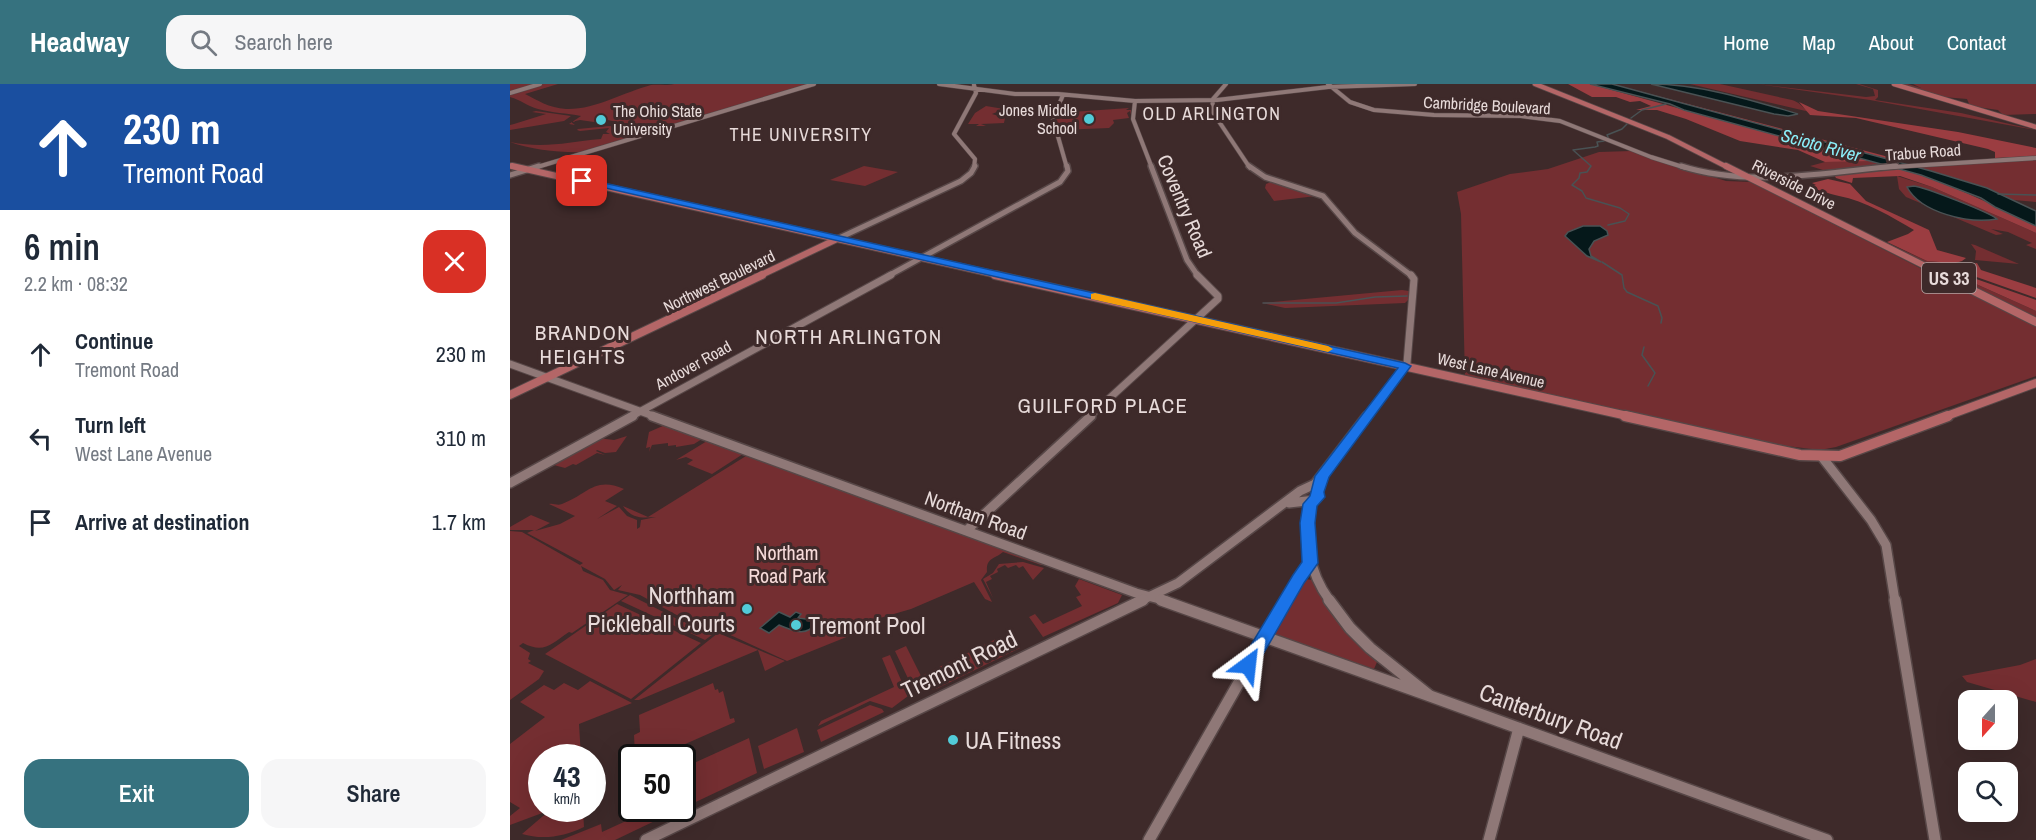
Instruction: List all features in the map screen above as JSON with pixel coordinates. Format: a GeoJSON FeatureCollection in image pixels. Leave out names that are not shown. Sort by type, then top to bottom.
{"type":"FeatureCollection","features":[{"type":"Feature","properties":{"kind":"main road","name":"Riverside Drive"},"geometry":{"type":"LineString","coordinates":[[1534,84],[1639,124],[1754,177],[2036,322]]}},
{"type":"Feature","properties":{"kind":"main road"},"geometry":{"type":"LineString","coordinates":[[1894,84],[2036,127]]}},
{"type":"Feature","properties":{"kind":"main road","name":"West Lane Avenue"},"geometry":{"type":"LineString","coordinates":[[510,166],[1776,450],[1822,457],[1840,456],[1855,451],[2036,383]]}},
{"type":"Feature","properties":{"kind":"main road","name":"Northwest Boulevard"},"geometry":{"type":"LineString","coordinates":[[510,395],[837,239]]}},
{"type":"Feature","properties":{"kind":"street"},"geometry":{"type":"LineString","coordinates":[[510,93],[540,84]]}},
{"type":"Feature","properties":{"kind":"street"},"geometry":{"type":"LineString","coordinates":[[510,175],[814,84]]}},
{"type":"Feature","properties":{"kind":"street"},"geometry":{"type":"LineString","coordinates":[[939,84],[974,86],[1015,94],[1063,94],[1135,101],[1213,100],[1330,85],[1415,84]]}},
{"type":"Feature","properties":{"kind":"street"},"geometry":{"type":"LineString","coordinates":[[1149,840],[1298,579],[1310,563],[1308,518],[1304,499],[1318,497],[1312,490],[1408,359],[1414,279],[1410,273],[1376,251],[1355,233],[1323,196],[1265,177],[1251,169],[1212,111],[1213,100],[1226,84]]}},
{"type":"Feature","properties":{"kind":"street","name":"Cambridge Boulevard"},"geometry":{"type":"LineString","coordinates":[[1330,85],[1350,102],[1374,110],[1434,116],[1521,116],[1554,120],[1580,128],[1639,153],[1690,169],[1725,177],[1754,177]]}},
{"type":"Feature","properties":{"kind":"street","name":"Northwest Boulevard"},"geometry":{"type":"LineString","coordinates":[[837,239],[961,181],[971,173],[976,164],[975,157],[959,145],[954,134],[974,86]]}},
{"type":"Feature","properties":{"kind":"street","name":"Andover Road"},"geometry":{"type":"LineString","coordinates":[[510,483],[1064,179],[1068,171],[1053,119],[1063,94]]}},
{"type":"Feature","properties":{"kind":"street","name":"Coventry Road"},"geometry":{"type":"LineString","coordinates":[[966,531],[1197,320],[1215,303],[1218,296],[1193,271],[1187,260],[1133,118],[1135,101]]}},
{"type":"Feature","properties":{"kind":"street","name":"Trabue Road"},"geometry":{"type":"LineString","coordinates":[[1754,177],[2036,158]]}},
{"type":"Feature","properties":{"kind":"street","name":"Northam Road"},"geometry":{"type":"LineString","coordinates":[[510,364],[1149,598],[1170,602],[1430,696]]}},
{"type":"Feature","properties":{"kind":"street"},"geometry":{"type":"LineString","coordinates":[[1822,457],[1871,520],[1886,545],[1935,840]]}},
{"type":"Feature","properties":{"kind":"street","name":"Tremont Road"},"geometry":{"type":"LineString","coordinates":[[646,840],[1149,598],[1196,572],[1280,507],[1304,499],[1300,491],[1312,490]]}},
{"type":"Feature","properties":{"kind":"street","name":"Canterbury Road"},"geometry":{"type":"LineString","coordinates":[[1310,563],[1325,594],[1350,628],[1393,668],[1430,696],[1827,840]]}},
{"type":"Feature","properties":{"kind":"street"},"geometry":{"type":"LineString","coordinates":[[1489,840],[1518,728]]}},
{"type":"Feature","properties":{"kind":"green space"},"geometry":{"type":"Polygon","coordinates":[[[510,84],[558,84],[525,94],[549,105],[577,109],[599,104],[651,85],[810,84],[585,152],[576,152],[537,149],[510,142],[545,145],[601,139],[603,134],[610,134],[606,132],[609,128],[577,130],[609,126],[654,130],[603,119],[597,120],[608,124],[580,120],[573,122],[581,116],[538,109],[510,97],[510,84]]]}},
{"type":"Feature","properties":{"kind":"green space"},"geometry":{"type":"Polygon","coordinates":[[[1690,84],[1720,84],[1792,100],[1810,112],[1690,84]]]}},
{"type":"Feature","properties":{"kind":"green space"},"geometry":{"type":"Polygon","coordinates":[[[1757,84],[1866,97],[1875,96],[1873,89],[1856,84],[1859,84],[1878,90],[1878,97],[1875,100],[1961,113],[2036,130],[1870,100],[1757,84]]]}},
{"type":"Feature","properties":{"kind":"green space"},"geometry":{"type":"Polygon","coordinates":[[[1897,84],[1908,84],[1921,88],[1913,84],[2036,84],[2036,114],[2003,115],[1998,110],[1970,106],[1967,99],[1943,97],[1897,84]]]}},
{"type":"Feature","properties":{"kind":"green space"},"geometry":{"type":"Polygon","coordinates":[[[986,106],[1004,109],[992,114],[1005,118],[1004,123],[981,124],[986,126],[968,124],[975,113],[986,106]]]}},
{"type":"Feature","properties":{"kind":"green space"},"geometry":{"type":"Polygon","coordinates":[[[1129,108],[1126,110],[1131,110],[1131,115],[1130,111],[1127,113],[1129,118],[1113,120],[1114,123],[1109,128],[1060,130],[1056,119],[1057,113],[1129,108]]]}},
{"type":"Feature","properties":{"kind":"green space"},"geometry":{"type":"Polygon","coordinates":[[[532,112],[571,116],[564,121],[510,130],[510,125],[546,114],[532,112]]]}},
{"type":"Feature","properties":{"kind":"green space"},"geometry":{"type":"Polygon","coordinates":[[[1631,151],[1726,181],[1751,182],[2036,327],[2036,376],[1836,447],[1820,450],[1778,445],[1465,378],[1461,214],[1457,192],[1510,174],[1548,169],[1599,152],[1631,151]]]}},
{"type":"Feature","properties":{"kind":"green space"},"geometry":{"type":"Polygon","coordinates":[[[1869,160],[1888,165],[1823,170],[1810,166],[1825,162],[1869,160]]]}},
{"type":"Feature","properties":{"kind":"green space"},"geometry":{"type":"Polygon","coordinates":[[[2036,160],[2036,202],[2013,200],[1987,188],[1918,167],[2036,160]]]}},
{"type":"Feature","properties":{"kind":"green space"},"geometry":{"type":"Polygon","coordinates":[[[864,166],[898,172],[865,186],[830,180],[864,166]]]}},
{"type":"Feature","properties":{"kind":"green space"},"geometry":{"type":"Polygon","coordinates":[[[1897,176],[1932,187],[2036,233],[2036,249],[2026,245],[2032,243],[2008,232],[1991,229],[2003,234],[1996,235],[1906,197],[1899,189],[1897,176]]]}},
{"type":"Feature","properties":{"kind":"green space"},"geometry":{"type":"Polygon","coordinates":[[[1273,181],[1316,196],[1274,201],[1265,188],[1266,184],[1273,181]]]}},
{"type":"Feature","properties":{"kind":"green space"},"geometry":{"type":"Polygon","coordinates":[[[1876,238],[1927,261],[1939,262],[1959,273],[1958,276],[2036,311],[2036,318],[1876,238]]]}},
{"type":"Feature","properties":{"kind":"green space"},"geometry":{"type":"Polygon","coordinates":[[[1971,244],[2019,264],[1975,260],[1976,251],[1971,244]]]}},
{"type":"Feature","properties":{"kind":"green space"},"geometry":{"type":"Polygon","coordinates":[[[1409,291],[1408,300],[1405,303],[1285,308],[1262,303],[1409,291]]]}},
{"type":"Feature","properties":{"kind":"green space"},"geometry":{"type":"Polygon","coordinates":[[[665,425],[702,439],[694,444],[676,447],[676,445],[668,446],[668,443],[652,445],[649,452],[650,447],[646,448],[649,432],[665,425]]]}},
{"type":"Feature","properties":{"kind":"green space"},"geometry":{"type":"Polygon","coordinates":[[[627,436],[616,452],[605,453],[597,450],[605,455],[597,453],[576,465],[565,468],[550,464],[598,438],[614,440],[627,436]]]}},
{"type":"Feature","properties":{"kind":"green space"},"geometry":{"type":"Polygon","coordinates":[[[707,441],[743,454],[712,474],[687,464],[693,460],[686,457],[676,460],[707,441]]]}},
{"type":"Feature","properties":{"kind":"green space","name":"Northam Road Park"},"geometry":{"type":"Polygon","coordinates":[[[746,456],[1046,565],[1003,552],[989,562],[987,572],[981,580],[992,602],[985,599],[974,582],[911,609],[873,620],[849,636],[787,661],[700,621],[684,619],[640,595],[618,590],[622,585],[614,590],[605,579],[581,566],[583,571],[603,580],[610,590],[628,595],[552,644],[542,648],[523,643],[519,646],[530,653],[528,659],[531,661],[528,663],[544,671],[539,679],[510,700],[510,531],[522,532],[580,565],[583,563],[527,533],[534,530],[510,530],[510,527],[531,515],[550,523],[535,531],[560,524],[575,516],[549,504],[562,504],[591,488],[605,485],[624,489],[605,501],[617,506],[597,519],[619,507],[627,516],[637,520],[637,529],[640,527],[641,520],[656,517],[648,517],[746,456]]]}},
{"type":"Feature","properties":{"kind":"green space","name":"Northam Road Park"},"geometry":{"type":"Polygon","coordinates":[[[623,506],[648,517],[634,515],[623,506]]]}},
{"type":"Feature","properties":{"kind":"green space"},"geometry":{"type":"Polygon","coordinates":[[[1023,562],[1044,568],[1033,580],[1023,566],[1019,568],[1016,565],[1008,568],[1005,565],[997,569],[998,572],[990,576],[992,579],[986,582],[993,598],[983,579],[993,573],[999,564],[1023,562]]]}},
{"type":"Feature","properties":{"kind":"green space"},"geometry":{"type":"Polygon","coordinates":[[[1079,579],[1122,595],[1118,603],[1043,637],[1029,617],[1035,614],[1043,624],[1082,606],[1076,597],[1081,595],[1075,586],[1079,579]]]}},
{"type":"Feature","properties":{"kind":"green space"},"geometry":{"type":"Polygon","coordinates":[[[1304,579],[1313,580],[1375,658],[1377,662],[1374,669],[1272,634],[1304,579]]]}},
{"type":"Feature","properties":{"kind":"green space"},"geometry":{"type":"Polygon","coordinates":[[[630,595],[683,622],[697,623],[716,632],[705,640],[621,601],[630,595]]]}},
{"type":"Feature","properties":{"kind":"green space"},"geometry":{"type":"Polygon","coordinates":[[[617,604],[701,643],[631,699],[545,654],[617,604]]]}},
{"type":"Feature","properties":{"kind":"green space"},"geometry":{"type":"Polygon","coordinates":[[[718,633],[785,661],[765,671],[758,650],[639,700],[634,700],[718,633]]]}},
{"type":"Feature","properties":{"kind":"green space"},"geometry":{"type":"Polygon","coordinates":[[[1011,634],[1020,648],[936,689],[914,691],[895,651],[906,646],[921,676],[996,639],[998,641],[1011,634]]]}},
{"type":"Feature","properties":{"kind":"green space"},"geometry":{"type":"Polygon","coordinates":[[[890,655],[908,696],[892,708],[870,701],[818,726],[821,721],[894,687],[882,658],[890,655]]]}},
{"type":"Feature","properties":{"kind":"green space"},"geometry":{"type":"Polygon","coordinates":[[[2036,659],[2036,702],[2018,697],[2018,690],[1995,690],[1967,682],[1962,676],[2020,665],[2036,659]]]}},
{"type":"Feature","properties":{"kind":"green space"},"geometry":{"type":"Polygon","coordinates":[[[590,681],[632,703],[579,724],[580,744],[528,744],[528,818],[510,825],[510,816],[520,808],[510,802],[510,744],[545,717],[520,702],[544,685],[554,690],[564,683],[578,690],[590,681]]]}},
{"type":"Feature","properties":{"kind":"green space"},"geometry":{"type":"Polygon","coordinates":[[[713,683],[715,690],[718,689],[719,693],[723,691],[730,719],[734,718],[735,722],[685,744],[634,744],[634,735],[640,732],[639,715],[713,683]]]}},
{"type":"Feature","properties":{"kind":"green space"},"geometry":{"type":"Polygon","coordinates":[[[870,705],[884,712],[821,742],[817,730],[870,705]]]}},
{"type":"Feature","properties":{"kind":"green space"},"geometry":{"type":"Polygon","coordinates":[[[797,728],[804,752],[764,769],[758,746],[797,728]]]}},
{"type":"Feature","properties":{"kind":"green space"},"geometry":{"type":"Polygon","coordinates":[[[749,738],[757,773],[696,802],[696,762],[749,738]]]}},
{"type":"Feature","properties":{"kind":"green space"},"geometry":{"type":"Polygon","coordinates":[[[536,822],[584,822],[584,827],[569,833],[537,837],[522,834],[536,822]]]}},
{"type":"Feature","properties":{"kind":"green space"},"geometry":{"type":"Polygon","coordinates":[[[624,822],[653,822],[615,840],[561,840],[601,824],[602,832],[624,822]]]}},
{"type":"Feature","properties":{"kind":"shaded area"},"geometry":{"type":"Polygon","coordinates":[[[1568,84],[1590,84],[1871,161],[1825,162],[1798,150],[1740,141],[1657,110],[1636,110],[1651,106],[1640,101],[1630,102],[1616,97],[1592,97],[1568,84]]]}},
{"type":"Feature","properties":{"kind":"shaded area"},"geometry":{"type":"Polygon","coordinates":[[[1612,84],[1900,160],[1895,161],[1612,84]]]}},
{"type":"Feature","properties":{"kind":"shaded area"},"geometry":{"type":"Polygon","coordinates":[[[1799,102],[1818,111],[1958,132],[2036,148],[2036,157],[1995,158],[1995,152],[1988,149],[1856,118],[1810,115],[1799,102]]]}},
{"type":"Feature","properties":{"kind":"shaded area"},"geometry":{"type":"Polygon","coordinates":[[[1898,168],[1951,187],[2036,226],[2036,233],[1932,187],[1900,176],[1853,178],[1852,183],[1836,178],[1833,173],[1898,168]]]}},
{"type":"Feature","properties":{"kind":"shaded area"},"geometry":{"type":"Polygon","coordinates":[[[1828,179],[1850,184],[1866,201],[1929,230],[1937,250],[1966,258],[1946,266],[1939,262],[1927,261],[1887,242],[1914,230],[1849,198],[1808,186],[1828,179]]]}},
{"type":"Feature","properties":{"kind":"shaded area"},"geometry":{"type":"Polygon","coordinates":[[[1977,263],[1981,270],[2036,288],[2036,298],[1957,268],[1977,263]]]}},
{"type":"Feature","properties":{"kind":"shaded area"},"geometry":{"type":"Polygon","coordinates":[[[1959,273],[2036,300],[2036,311],[1956,275],[1959,273]]]}},
{"type":"Feature","properties":{"kind":"water","name":"Scioto River"},"geometry":{"type":"Polygon","coordinates":[[[1590,84],[1612,84],[1987,188],[2036,211],[2036,226],[1981,198],[1921,175],[1684,110],[1670,104],[1590,84]]]}},
{"type":"Feature","properties":{"kind":"water"},"geometry":{"type":"Polygon","coordinates":[[[1651,84],[1707,90],[1798,114],[1788,116],[1774,114],[1651,84]]]}},
{"type":"Feature","properties":{"kind":"water"},"geometry":{"type":"Polygon","coordinates":[[[1914,186],[1983,211],[1997,219],[1973,220],[1934,210],[1923,204],[1907,187],[1914,186]]]}},
{"type":"Feature","properties":{"kind":"water"},"geometry":{"type":"Polygon","coordinates":[[[1583,226],[1600,226],[1607,231],[1608,235],[1594,241],[1589,249],[1591,256],[1601,262],[1587,256],[1565,236],[1568,232],[1583,226]]]}},
{"type":"Feature","properties":{"kind":"water"},"geometry":{"type":"Polygon","coordinates":[[[779,612],[790,617],[796,612],[801,614],[798,618],[813,620],[816,623],[812,628],[803,632],[779,625],[769,633],[760,628],[779,612]]]}},
{"type":"Feature","properties":{"kind":"waterway"},"geometry":{"type":"LineString","coordinates":[[1631,118],[1642,110],[1666,104]]}},
{"type":"Feature","properties":{"kind":"waterway"},"geometry":{"type":"LineString","coordinates":[[1609,139],[1607,135],[1622,129],[1627,124]]}},
{"type":"Feature","properties":{"kind":"waterway"},"geometry":{"type":"LineString","coordinates":[[1604,141],[1597,142],[1598,146],[1595,147],[1573,150],[1591,166],[1587,172],[1580,173],[1579,178],[1572,185],[1582,191],[1586,198],[1620,208],[1629,214],[1625,221],[1608,225]]}},
{"type":"Feature","properties":{"kind":"waterway"},"geometry":{"type":"LineString","coordinates":[[1998,194],[2036,195]]}},
{"type":"Feature","properties":{"kind":"waterway"},"geometry":{"type":"LineString","coordinates":[[1602,262],[1622,275],[1627,292],[1658,306],[1662,318],[1661,323]]}},
{"type":"Feature","properties":{"kind":"waterway"},"geometry":{"type":"LineString","coordinates":[[1263,303],[1336,303],[1375,297],[1407,296]]}},
{"type":"Feature","properties":{"kind":"waterway"},"geometry":{"type":"LineString","coordinates":[[1644,347],[1642,355],[1655,373],[1648,386]]}},
{"type":"Feature","properties":{"kind":"slow traffic"},"geometry":{"type":"LineString","coordinates":[[1095,296],[1328,349]]}},
{"type":"Feature","properties":{"kind":"place","name":"Jones Middle School"},"geometry":{"type":"Point","coordinates":[1089,119]}},
{"type":"Feature","properties":{"kind":"place","name":"The Ohio State University"},"geometry":{"type":"Point","coordinates":[601,120]}},
{"type":"Feature","properties":{"kind":"place","name":"Northham Pickleball Courts"},"geometry":{"type":"Point","coordinates":[747,609]}},
{"type":"Feature","properties":{"kind":"place","name":"Tremont Pool"},"geometry":{"type":"Point","coordinates":[796,625]}},
{"type":"Feature","properties":{"kind":"place","name":"UA Fitness"},"geometry":{"type":"Point","coordinates":[953,740]}},
{"type":"Feature","properties":{"kind":"district","name":"OLD ARLINGTON"},"geometry":{"type":"Point","coordinates":[1212,113]}},
{"type":"Feature","properties":{"kind":"district","name":"THE UNIVERSITY"},"geometry":{"type":"Point","coordinates":[801,134]}},
{"type":"Feature","properties":{"kind":"district","name":"NORTH ARLINGTON"},"geometry":{"type":"Point","coordinates":[849,336]}},
{"type":"Feature","properties":{"kind":"district","name":"BRANDON HEIGHTS"},"geometry":{"type":"Point","coordinates":[583,344]}},
{"type":"Feature","properties":{"kind":"district","name":"GUILFORD PLACE"},"geometry":{"type":"Point","coordinates":[1103,405]}},
{"type":"Feature","properties":{"kind":"route"},"geometry":{"type":"LineString","coordinates":[[582,181],[1405,366],[1322,476],[1317,492],[1318,497],[1310,504],[1308,545],[1310,563],[1298,579],[1248,665]]}}]}
